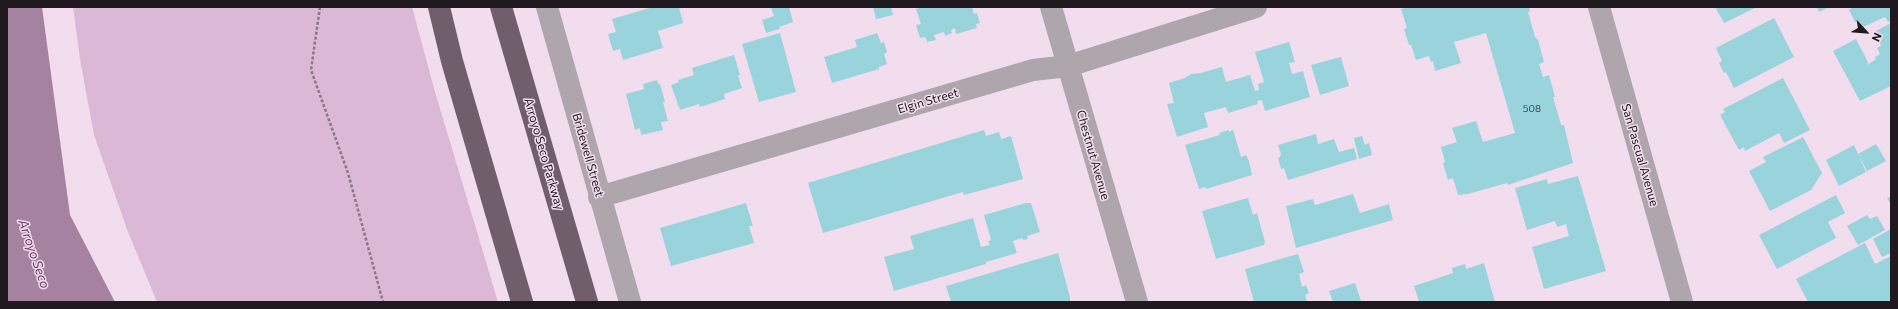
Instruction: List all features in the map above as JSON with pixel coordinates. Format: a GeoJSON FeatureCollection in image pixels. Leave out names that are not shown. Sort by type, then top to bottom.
{"type":"FeatureCollection","features":[{"type":"Feature","properties":{"kind":"highway"},"geometry":{"type":"LineString","coordinates":[[439,7],[452,60],[522,302]]}},
{"type":"Feature","properties":{"kind":"highway","name":"Arroyo Seco Parkway"},"geometry":{"type":"LineString","coordinates":[[501,7],[587,302]]}},
{"type":"Feature","properties":{"kind":"street","name":"Bridewell Street"},"geometry":{"type":"LineString","coordinates":[[547,7],[630,302]]}},
{"type":"Feature","properties":{"kind":"street","name":"Chestnut Avenue"},"geometry":{"type":"LineString","coordinates":[[1051,7],[1137,302]]}},
{"type":"Feature","properties":{"kind":"street","name":"Elgin Street"},"geometry":{"type":"LineString","coordinates":[[600,197],[1033,70],[1068,66],[1256,7]]}},
{"type":"Feature","properties":{"kind":"street","name":"San Pascual Avenue"},"geometry":{"type":"LineString","coordinates":[[1599,7],[1682,302]]}},
{"type":"Feature","properties":{"kind":"path"},"geometry":{"type":"LineString","coordinates":[[320,7],[311,70],[348,173],[383,302]]}},
{"type":"Feature","properties":{"kind":"shaded area"},"geometry":{"type":"Polygon","coordinates":[[[73,7],[412,7],[435,92],[498,302],[157,302],[128,232],[94,135],[80,59],[73,7]]]}},
{"type":"Feature","properties":{"kind":"water","name":"Arroyo Seco"},"geometry":{"type":"Polygon","coordinates":[[[7,7],[42,7],[70,215],[115,302],[7,302],[7,7]]]}},
{"type":"Feature","properties":{"kind":"building"},"geometry":{"type":"Polygon","coordinates":[[[653,7],[679,7],[683,23],[658,31],[663,48],[623,60],[620,49],[613,51],[608,34],[616,32],[612,19],[653,7]]]}},
{"type":"Feature","properties":{"kind":"building"},"geometry":{"type":"Polygon","coordinates":[[[771,7],[789,7],[793,22],[779,27],[780,29],[766,33],[762,20],[774,16],[771,7]]]}},
{"type":"Feature","properties":{"kind":"building"},"geometry":{"type":"Polygon","coordinates":[[[873,7],[891,7],[893,15],[876,19],[873,7]]]}},
{"type":"Feature","properties":{"kind":"building"},"geometry":{"type":"Polygon","coordinates":[[[922,7],[972,7],[974,14],[977,13],[980,23],[976,24],[977,28],[956,34],[955,28],[951,30],[952,33],[945,36],[944,32],[934,35],[936,40],[927,42],[925,37],[920,38],[916,25],[921,24],[916,9],[922,7]]]}},
{"type":"Feature","properties":{"kind":"building"},"geometry":{"type":"Polygon","coordinates":[[[1409,7],[1529,7],[1530,12],[1528,12],[1544,62],[1539,64],[1543,77],[1549,75],[1555,97],[1553,97],[1561,125],[1564,125],[1573,163],[1508,185],[1507,183],[1468,194],[1458,195],[1453,178],[1448,180],[1443,163],[1445,162],[1441,147],[1457,142],[1452,128],[1476,121],[1483,142],[1515,133],[1486,33],[1454,42],[1461,63],[1435,71],[1433,61],[1431,62],[1429,56],[1416,60],[1411,45],[1409,45],[1404,29],[1407,28],[1401,9],[1409,7]]]}},
{"type":"Feature","properties":{"kind":"building"},"geometry":{"type":"Polygon","coordinates":[[[1715,7],[1757,7],[1724,23],[1715,7]]]}},
{"type":"Feature","properties":{"kind":"building"},"geometry":{"type":"Polygon","coordinates":[[[1817,7],[1829,7],[1819,12],[1817,7]]]}},
{"type":"Feature","properties":{"kind":"building"},"geometry":{"type":"Polygon","coordinates":[[[1853,7],[1891,7],[1891,20],[1888,22],[1885,17],[1861,28],[1857,21],[1855,22],[1849,10],[1853,7]]]}},
{"type":"Feature","properties":{"kind":"building"},"geometry":{"type":"Polygon","coordinates":[[[1774,18],[1794,57],[1734,88],[1726,72],[1724,73],[1719,63],[1722,61],[1716,48],[1774,18]]]}},
{"type":"Feature","properties":{"kind":"building"},"geometry":{"type":"Polygon","coordinates":[[[1891,23],[1891,86],[1860,101],[1833,51],[1856,39],[1868,62],[1867,65],[1876,59],[1875,57],[1880,54],[1877,48],[1881,46],[1874,32],[1891,23]]]}},
{"type":"Feature","properties":{"kind":"building"},"geometry":{"type":"Polygon","coordinates":[[[780,33],[796,92],[759,102],[742,44],[780,33]]]}},
{"type":"Feature","properties":{"kind":"building"},"geometry":{"type":"Polygon","coordinates":[[[877,33],[881,43],[884,42],[887,52],[884,54],[887,64],[879,67],[879,69],[832,83],[824,57],[857,47],[855,40],[877,33]]]}},
{"type":"Feature","properties":{"kind":"building"},"geometry":{"type":"Polygon","coordinates":[[[1289,42],[1295,62],[1289,63],[1292,74],[1303,71],[1310,97],[1265,111],[1262,100],[1257,101],[1258,104],[1228,113],[1226,107],[1204,113],[1208,127],[1177,137],[1167,104],[1174,103],[1169,83],[1185,78],[1191,74],[1201,73],[1222,67],[1226,82],[1250,75],[1255,91],[1259,90],[1258,84],[1264,82],[1255,52],[1289,42]]]}},
{"type":"Feature","properties":{"kind":"building"},"geometry":{"type":"Polygon","coordinates":[[[734,55],[742,88],[724,94],[725,99],[700,107],[699,104],[680,110],[671,85],[679,82],[678,80],[694,75],[692,68],[734,55]]]}},
{"type":"Feature","properties":{"kind":"building"},"geometry":{"type":"Polygon","coordinates":[[[1341,57],[1349,86],[1320,95],[1311,65],[1341,57]]]}},
{"type":"Feature","properties":{"kind":"building"},"geometry":{"type":"Polygon","coordinates":[[[1783,78],[1810,130],[1784,143],[1779,133],[1745,151],[1744,147],[1739,150],[1720,115],[1725,112],[1723,109],[1783,78]]]}},
{"type":"Feature","properties":{"kind":"building"},"geometry":{"type":"Polygon","coordinates":[[[657,80],[659,85],[660,84],[665,102],[663,102],[668,121],[661,122],[663,130],[641,135],[640,128],[635,130],[626,94],[644,89],[643,84],[657,80]]]}},
{"type":"Feature","properties":{"kind":"building"},"geometry":{"type":"Polygon","coordinates":[[[984,130],[986,136],[999,132],[1001,139],[1011,136],[1023,179],[964,195],[963,192],[823,233],[808,183],[984,130]]]}},
{"type":"Feature","properties":{"kind":"building"},"geometry":{"type":"Polygon","coordinates":[[[1229,130],[1229,132],[1233,130],[1241,157],[1246,155],[1252,175],[1206,189],[1205,187],[1199,189],[1185,145],[1220,135],[1219,133],[1229,130]]]}},
{"type":"Feature","properties":{"kind":"building"},"geometry":{"type":"Polygon","coordinates":[[[1316,134],[1318,144],[1334,139],[1339,152],[1354,148],[1357,159],[1288,180],[1284,168],[1281,169],[1278,158],[1281,154],[1278,145],[1316,134]]]}},
{"type":"Feature","properties":{"kind":"building"},"geometry":{"type":"Polygon","coordinates":[[[1362,136],[1365,145],[1369,143],[1372,155],[1359,159],[1354,138],[1362,136]]]}},
{"type":"Feature","properties":{"kind":"building"},"geometry":{"type":"Polygon","coordinates":[[[1803,137],[1822,173],[1811,190],[1770,211],[1749,171],[1766,162],[1763,157],[1803,137]]]}},
{"type":"Feature","properties":{"kind":"building"},"geometry":{"type":"Polygon","coordinates":[[[1876,144],[1886,161],[1867,171],[1858,154],[1876,144]]]}},
{"type":"Feature","properties":{"kind":"building"},"geometry":{"type":"Polygon","coordinates":[[[1854,145],[1866,172],[1839,186],[1826,160],[1854,145]]]}},
{"type":"Feature","properties":{"kind":"building"},"geometry":{"type":"Polygon","coordinates":[[[1578,176],[1606,271],[1544,289],[1532,247],[1569,236],[1566,224],[1557,227],[1555,221],[1527,230],[1515,188],[1547,179],[1548,184],[1578,176]]]}},
{"type":"Feature","properties":{"kind":"building"},"geometry":{"type":"Polygon","coordinates":[[[1353,194],[1360,213],[1389,204],[1393,220],[1296,248],[1286,206],[1313,199],[1315,205],[1353,194]]]}},
{"type":"Feature","properties":{"kind":"building"},"geometry":{"type":"Polygon","coordinates":[[[1836,195],[1845,213],[1828,222],[1836,238],[1777,269],[1759,235],[1836,195]]]}},
{"type":"Feature","properties":{"kind":"building"},"geometry":{"type":"Polygon","coordinates":[[[1891,196],[1891,205],[1887,198],[1891,196]]]}},
{"type":"Feature","properties":{"kind":"building"},"geometry":{"type":"Polygon","coordinates":[[[1248,198],[1253,215],[1257,213],[1265,242],[1264,245],[1216,259],[1202,211],[1248,198]]]}},
{"type":"Feature","properties":{"kind":"building"},"geometry":{"type":"Polygon","coordinates":[[[746,203],[753,226],[749,226],[754,243],[671,266],[660,228],[746,203]]]}},
{"type":"Feature","properties":{"kind":"building"},"geometry":{"type":"Polygon","coordinates":[[[1026,203],[1031,203],[1040,232],[1027,236],[1028,239],[1023,240],[1022,238],[1013,241],[1017,253],[986,262],[986,264],[894,291],[884,257],[914,249],[910,236],[973,218],[981,247],[990,245],[988,241],[991,240],[984,215],[1026,203]]]}},
{"type":"Feature","properties":{"kind":"building"},"geometry":{"type":"Polygon","coordinates":[[[1867,215],[1870,219],[1877,216],[1885,230],[1858,245],[1847,226],[1867,215]]]}},
{"type":"Feature","properties":{"kind":"building"},"geometry":{"type":"Polygon","coordinates":[[[1891,229],[1891,253],[1882,257],[1873,239],[1891,229]]]}},
{"type":"Feature","properties":{"kind":"building"},"geometry":{"type":"Polygon","coordinates":[[[1865,243],[1875,264],[1891,256],[1891,302],[1808,302],[1796,279],[1865,243]]]}},
{"type":"Feature","properties":{"kind":"building"},"geometry":{"type":"Polygon","coordinates":[[[1058,253],[1070,302],[951,302],[946,286],[1058,253]]]}},
{"type":"Feature","properties":{"kind":"building"},"geometry":{"type":"Polygon","coordinates":[[[1298,254],[1304,272],[1299,274],[1302,287],[1306,285],[1309,293],[1305,295],[1307,302],[1254,302],[1245,269],[1298,254]]]}},
{"type":"Feature","properties":{"kind":"building"},"geometry":{"type":"Polygon","coordinates":[[[1484,263],[1495,302],[1419,302],[1414,286],[1453,273],[1452,268],[1465,264],[1466,269],[1484,263]]]}},
{"type":"Feature","properties":{"kind":"building"},"geometry":{"type":"Polygon","coordinates":[[[1355,283],[1361,301],[1333,302],[1329,291],[1355,283]]]}}]}
